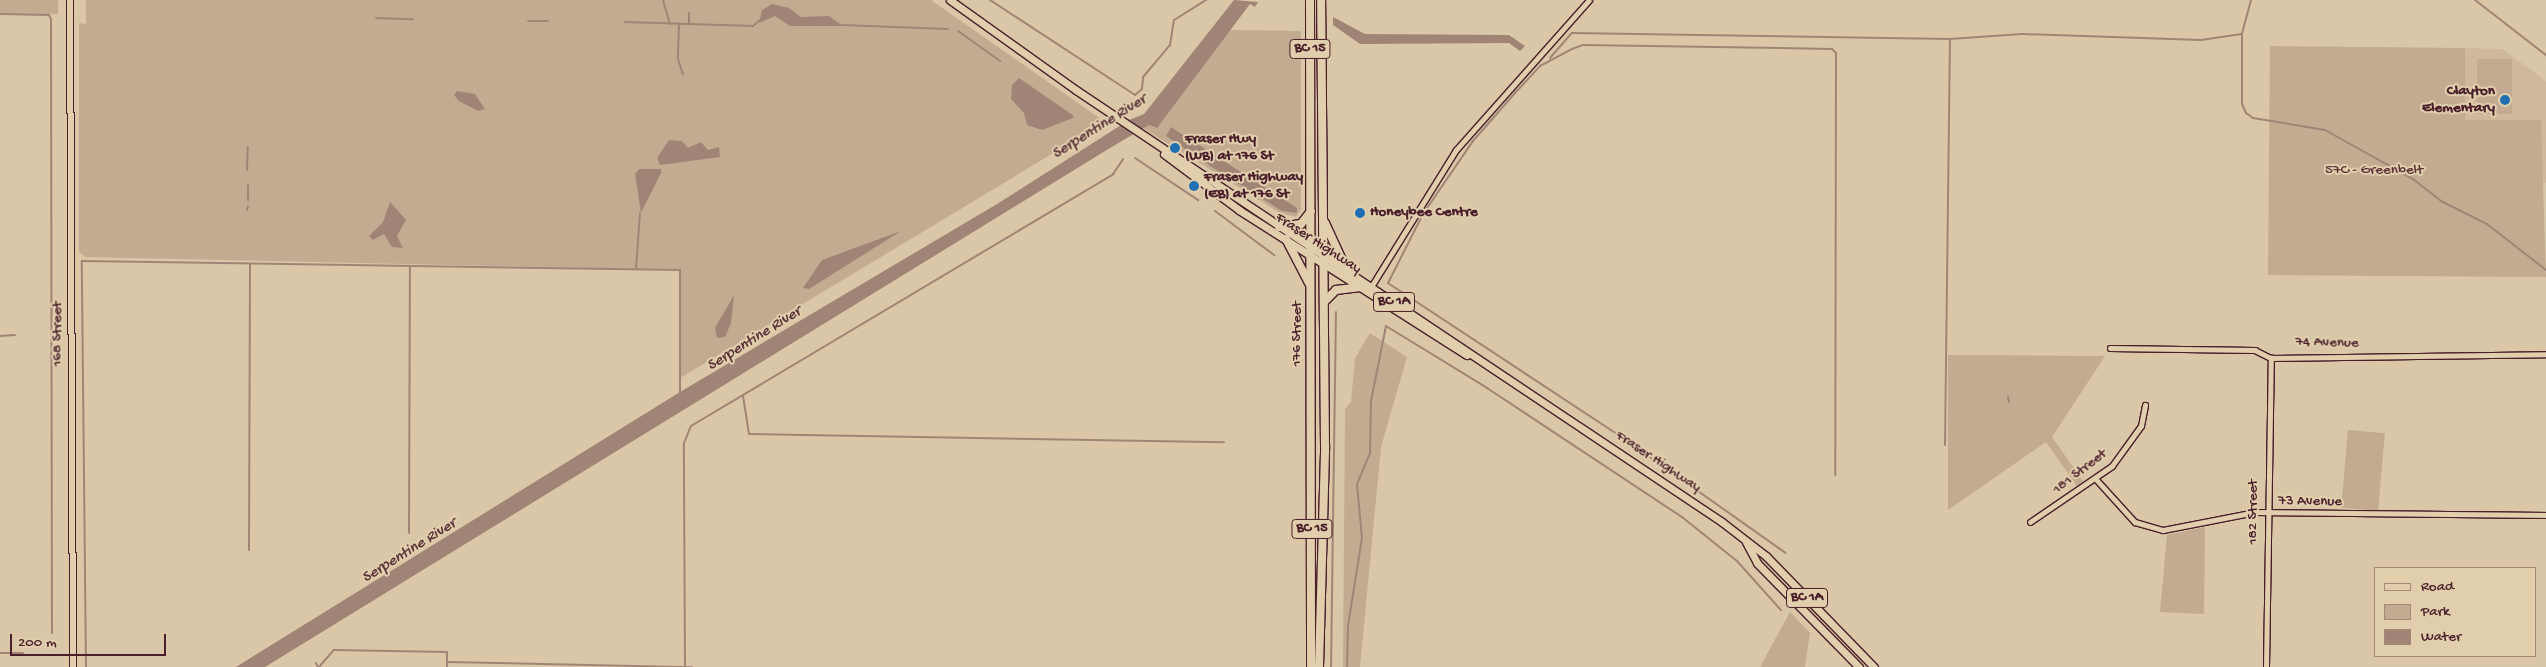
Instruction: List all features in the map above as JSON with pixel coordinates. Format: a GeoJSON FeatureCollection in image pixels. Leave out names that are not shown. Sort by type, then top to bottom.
{"type":"FeatureCollection","features":[{"type":"Feature","properties":{"kind":"highway","name":"176 Street"},"geometry":{"type":"LineString","coordinates":[[1310,0],[1312,667]]}},
{"type":"Feature","properties":{"kind":"highway","name":"176 Street"},"geometry":{"type":"LineString","coordinates":[[1321,0],[1324,302]]}},
{"type":"Feature","properties":{"kind":"highway"},"geometry":{"type":"LineString","coordinates":[[1279,226],[1301,224],[1311,211]]}},
{"type":"Feature","properties":{"kind":"highway"},"geometry":{"type":"LineString","coordinates":[[1323,217],[1347,271]]}},
{"type":"Feature","properties":{"kind":"highway"},"geometry":{"type":"LineString","coordinates":[[1286,239],[1311,288]]}},
{"type":"Feature","properties":{"kind":"highway"},"geometry":{"type":"LineString","coordinates":[[1324,302],[1336,290],[1359,287]]}},
{"type":"Feature","properties":{"kind":"highway","name":"BC 15"},"geometry":{"type":"LineString","coordinates":[[1319,667],[1324,302]]}},
{"type":"Feature","properties":{"kind":"main road","name":"168 Street"},"geometry":{"type":"LineString","coordinates":[[70,0],[73,667]]}},
{"type":"Feature","properties":{"kind":"main road","name":"Fraser Highway"},"geometry":{"type":"LineString","coordinates":[[950,0],[1117,118],[1279,226],[1359,287],[1433,336],[1514,382]]}},
{"type":"Feature","properties":{"kind":"main road","name":"Fraser Highway"},"geometry":{"type":"LineString","coordinates":[[1141,134],[1185,172],[1286,239],[1311,251]]}},
{"type":"Feature","properties":{"kind":"main road","name":"Fraser Highway"},"geometry":{"type":"LineString","coordinates":[[1324,260],[1347,271],[1442,333],[1737,533],[1874,667]]}},
{"type":"Feature","properties":{"kind":"main road"},"geometry":{"type":"LineString","coordinates":[[1324,260],[1442,333]]}},
{"type":"Feature","properties":{"kind":"main road","name":"Fraser Highway"},"geometry":{"type":"LineString","coordinates":[[1737,533],[1758,563],[1858,667]]}},
{"type":"Feature","properties":{"kind":"street"},"geometry":{"type":"LineString","coordinates":[[1371,287],[1456,150],[1589,0]]}},
{"type":"Feature","properties":{"kind":"street","name":"74 Avenue"},"geometry":{"type":"LineString","coordinates":[[2110,348],[2255,350],[2271,358],[2546,354]]}},
{"type":"Feature","properties":{"kind":"street","name":"182 Street"},"geometry":{"type":"LineString","coordinates":[[2266,667],[2271,358]]}},
{"type":"Feature","properties":{"kind":"street","name":"181 Street"},"geometry":{"type":"LineString","coordinates":[[2030,522],[2096,479],[2131,442],[2145,417],[2145,405]]}},
{"type":"Feature","properties":{"kind":"street","name":"73 Avenue"},"geometry":{"type":"LineString","coordinates":[[2096,479],[2123,512],[2152,528],[2175,530],[2231,515],[2267,513],[2546,515]]}},
{"type":"Feature","properties":{"kind":"shaded area","name":"Clayton Elementary"},"geometry":{"type":"Polygon","coordinates":[[[2465,48],[2502,49],[2546,81],[2546,183],[2540,183],[2464,120],[2465,48]]]}},
{"type":"Feature","properties":{"kind":"green space"},"geometry":{"type":"Polygon","coordinates":[[[0,0],[58,0],[58,14],[0,14],[0,0]]]}},
{"type":"Feature","properties":{"kind":"green space"},"geometry":{"type":"Polygon","coordinates":[[[86,0],[931,0],[1105,122],[680,378],[680,270],[86,257],[79,252],[79,23],[86,24],[86,0]]]}},
{"type":"Feature","properties":{"kind":"green space"},"geometry":{"type":"Polygon","coordinates":[[[1229,30],[1301,31],[1301,209],[1296,217],[1280,213],[1143,128],[1149,125],[1156,128],[1229,30]]]}},
{"type":"Feature","properties":{"kind":"green space","name":"57C - Greenbelt"},"geometry":{"type":"Polygon","coordinates":[[[2270,46],[2465,48],[2465,120],[2541,120],[2546,277],[2268,275],[2270,46]]]}},
{"type":"Feature","properties":{"kind":"green space"},"geometry":{"type":"Polygon","coordinates":[[[2477,59],[2512,59],[2512,114],[2477,114],[2477,59]]]}},
{"type":"Feature","properties":{"kind":"green space"},"geometry":{"type":"Polygon","coordinates":[[[1370,333],[1407,357],[1381,447],[1360,667],[1343,667],[1345,409],[1351,402],[1355,358],[1370,333]]]}},
{"type":"Feature","properties":{"kind":"green space"},"geometry":{"type":"Polygon","coordinates":[[[1948,355],[2105,356],[2052,437],[2083,481],[2077,486],[2046,442],[1948,510],[1948,355]]]}},
{"type":"Feature","properties":{"kind":"green space"},"geometry":{"type":"Polygon","coordinates":[[[2348,430],[2385,433],[2378,511],[2341,508],[2348,430]]]}},
{"type":"Feature","properties":{"kind":"green space"},"geometry":{"type":"Polygon","coordinates":[[[2205,527],[2204,614],[2160,612],[2167,535],[2205,527]]]}},
{"type":"Feature","properties":{"kind":"green space"},"geometry":{"type":"Polygon","coordinates":[[[1790,612],[1810,633],[1805,667],[1760,667],[1790,612]]]}},
{"type":"Feature","properties":{"kind":"water"},"geometry":{"type":"Polygon","coordinates":[[[1234,0],[1258,2],[1255,7],[1250,4],[1157,128],[1149,125],[1110,148],[265,667],[236,667],[680,392],[997,204],[1129,120],[1144,114],[1234,0]]]}},
{"type":"Feature","properties":{"kind":"water"},"geometry":{"type":"Polygon","coordinates":[[[772,4],[789,8],[801,17],[829,16],[843,26],[790,26],[775,16],[759,23],[762,10],[772,4]]]}},
{"type":"Feature","properties":{"kind":"water"},"geometry":{"type":"Polygon","coordinates":[[[1333,17],[1365,34],[1509,35],[1525,46],[1520,51],[1509,43],[1360,44],[1333,25],[1333,17]]]}},
{"type":"Feature","properties":{"kind":"water"},"geometry":{"type":"Polygon","coordinates":[[[1019,78],[1074,116],[1073,118],[1042,130],[1027,125],[1024,113],[1011,99],[1012,85],[1019,78]]]}},
{"type":"Feature","properties":{"kind":"water"},"geometry":{"type":"Polygon","coordinates":[[[457,91],[475,94],[485,109],[478,111],[459,101],[454,95],[457,91]]]}},
{"type":"Feature","properties":{"kind":"water"},"geometry":{"type":"Polygon","coordinates":[[[1171,127],[1297,208],[1297,213],[1282,211],[1166,136],[1171,127]]]}},
{"type":"Feature","properties":{"kind":"water"},"geometry":{"type":"Polygon","coordinates":[[[669,140],[682,141],[688,148],[701,142],[708,150],[719,147],[720,157],[660,165],[657,158],[669,140]]]}},
{"type":"Feature","properties":{"kind":"water"},"geometry":{"type":"Polygon","coordinates":[[[639,169],[661,169],[661,173],[641,213],[635,174],[639,169]]]}},
{"type":"Feature","properties":{"kind":"water"},"geometry":{"type":"Polygon","coordinates":[[[390,202],[406,220],[397,236],[403,248],[392,247],[384,234],[373,240],[369,236],[383,222],[390,202]]]}},
{"type":"Feature","properties":{"kind":"water"},"geometry":{"type":"Polygon","coordinates":[[[901,231],[809,289],[803,288],[822,260],[901,231]]]}},
{"type":"Feature","properties":{"kind":"water"},"geometry":{"type":"Polygon","coordinates":[[[734,295],[731,323],[725,337],[717,338],[715,328],[734,295]]]}},
{"type":"Feature","properties":{"kind":"waterway"},"geometry":{"type":"LineString","coordinates":[[663,0],[670,24]]}},
{"type":"Feature","properties":{"kind":"waterway","name":"Serpentine River"},"geometry":{"type":"LineString","coordinates":[[990,0],[1135,95],[1142,89],[1143,77],[1170,45],[1174,20],[1206,0]]}},
{"type":"Feature","properties":{"kind":"waterway"},"geometry":{"type":"LineString","coordinates":[[2251,0],[2242,34],[2242,104],[2246,113],[2253,118],[2325,130],[2413,179],[2441,201],[2487,224],[2546,270]]}},
{"type":"Feature","properties":{"kind":"waterway"},"geometry":{"type":"LineString","coordinates":[[2475,0],[2546,55]]}},
{"type":"Feature","properties":{"kind":"waterway"},"geometry":{"type":"LineString","coordinates":[[689,13],[689,24]]}},
{"type":"Feature","properties":{"kind":"waterway"},"geometry":{"type":"LineString","coordinates":[[0,14],[49,15],[51,19],[52,633]]}},
{"type":"Feature","properties":{"kind":"waterway"},"geometry":{"type":"LineString","coordinates":[[376,18],[413,19]]}},
{"type":"Feature","properties":{"kind":"waterway"},"geometry":{"type":"LineString","coordinates":[[625,22],[753,26],[760,20]]}},
{"type":"Feature","properties":{"kind":"waterway"},"geometry":{"type":"LineString","coordinates":[[528,21],[548,21]]}},
{"type":"Feature","properties":{"kind":"waterway"},"geometry":{"type":"LineString","coordinates":[[679,25],[678,59],[683,74]]}},
{"type":"Feature","properties":{"kind":"waterway"},"geometry":{"type":"LineString","coordinates":[[842,25],[948,29]]}},
{"type":"Feature","properties":{"kind":"waterway"},"geometry":{"type":"LineString","coordinates":[[958,31],[1000,61]]}},
{"type":"Feature","properties":{"kind":"waterway"},"geometry":{"type":"LineString","coordinates":[[1550,58],[1572,33],[1950,39],[2022,34],[2201,40],[2242,34]]}},
{"type":"Feature","properties":{"kind":"waterway"},"geometry":{"type":"LineString","coordinates":[[1945,445],[1950,40]]}},
{"type":"Feature","properties":{"kind":"waterway"},"geometry":{"type":"LineString","coordinates":[[1620,436],[1388,283],[1423,214],[1473,141],[1515,93],[1540,66],[1572,49],[1583,45],[1832,49],[1836,53],[1835,475]]}},
{"type":"Feature","properties":{"kind":"waterway"},"geometry":{"type":"LineString","coordinates":[[247,170],[248,147]]}},
{"type":"Feature","properties":{"kind":"waterway"},"geometry":{"type":"LineString","coordinates":[[1135,158],[1198,200]]}},
{"type":"Feature","properties":{"kind":"waterway"},"geometry":{"type":"LineString","coordinates":[[685,667],[684,443],[691,426],[1113,174],[1123,159]]}},
{"type":"Feature","properties":{"kind":"waterway"},"geometry":{"type":"LineString","coordinates":[[248,185],[248,200]]}},
{"type":"Feature","properties":{"kind":"waterway"},"geometry":{"type":"LineString","coordinates":[[247,210],[248,206]]}},
{"type":"Feature","properties":{"kind":"waterway"},"geometry":{"type":"LineString","coordinates":[[1215,211],[1274,255]]}},
{"type":"Feature","properties":{"kind":"waterway"},"geometry":{"type":"LineString","coordinates":[[636,269],[640,213]]}},
{"type":"Feature","properties":{"kind":"waterway"},"geometry":{"type":"LineString","coordinates":[[86,667],[82,261],[680,270],[680,392]]}},
{"type":"Feature","properties":{"kind":"waterway"},"geometry":{"type":"LineString","coordinates":[[249,550],[250,264]]}},
{"type":"Feature","properties":{"kind":"waterway","name":"Serpentine River"},"geometry":{"type":"LineString","coordinates":[[409,533],[410,266]]}},
{"type":"Feature","properties":{"kind":"waterway"},"geometry":{"type":"LineString","coordinates":[[1331,667],[1336,312]]}},
{"type":"Feature","properties":{"kind":"waterway"},"geometry":{"type":"LineString","coordinates":[[1347,667],[1348,626],[1362,538],[1357,484],[1370,453],[1371,401],[1386,326],[1487,388],[1682,517],[1737,561],[1781,610]]}},
{"type":"Feature","properties":{"kind":"waterway"},"geometry":{"type":"LineString","coordinates":[[0,336],[15,335]]}},
{"type":"Feature","properties":{"kind":"waterway"},"geometry":{"type":"LineString","coordinates":[[743,396],[749,434],[1224,442]]}},
{"type":"Feature","properties":{"kind":"waterway"},"geometry":{"type":"LineString","coordinates":[[2008,397],[2009,402]]}},
{"type":"Feature","properties":{"kind":"waterway"},"geometry":{"type":"LineString","coordinates":[[1627,441],[1786,553]]}},
{"type":"Feature","properties":{"kind":"waterway"},"geometry":{"type":"LineString","coordinates":[[319,667],[334,650],[447,652],[447,667]]}},
{"type":"Feature","properties":{"kind":"waterway"},"geometry":{"type":"LineString","coordinates":[[0,653],[23,653]]}},
{"type":"Feature","properties":{"kind":"waterway"},"geometry":{"type":"LineString","coordinates":[[447,662],[692,667]]}},
{"type":"Feature","properties":{"kind":"waterway"},"geometry":{"type":"LineString","coordinates":[[316,663],[318,667]]}},
{"type":"Feature","properties":{"kind":"place","name":"Clayton Elementary"},"geometry":{"type":"Point","coordinates":[2505,100]}},
{"type":"Feature","properties":{"kind":"place","name":"Fraser Hwy (WB) at 176 St"},"geometry":{"type":"Point","coordinates":[1175,148]}},
{"type":"Feature","properties":{"kind":"place","name":"Fraser Highway (EB) at 176 St"},"geometry":{"type":"Point","coordinates":[1194,186]}},
{"type":"Feature","properties":{"kind":"place","name":"Honeybee Centre"},"geometry":{"type":"Point","coordinates":[1360,213]}}]}
